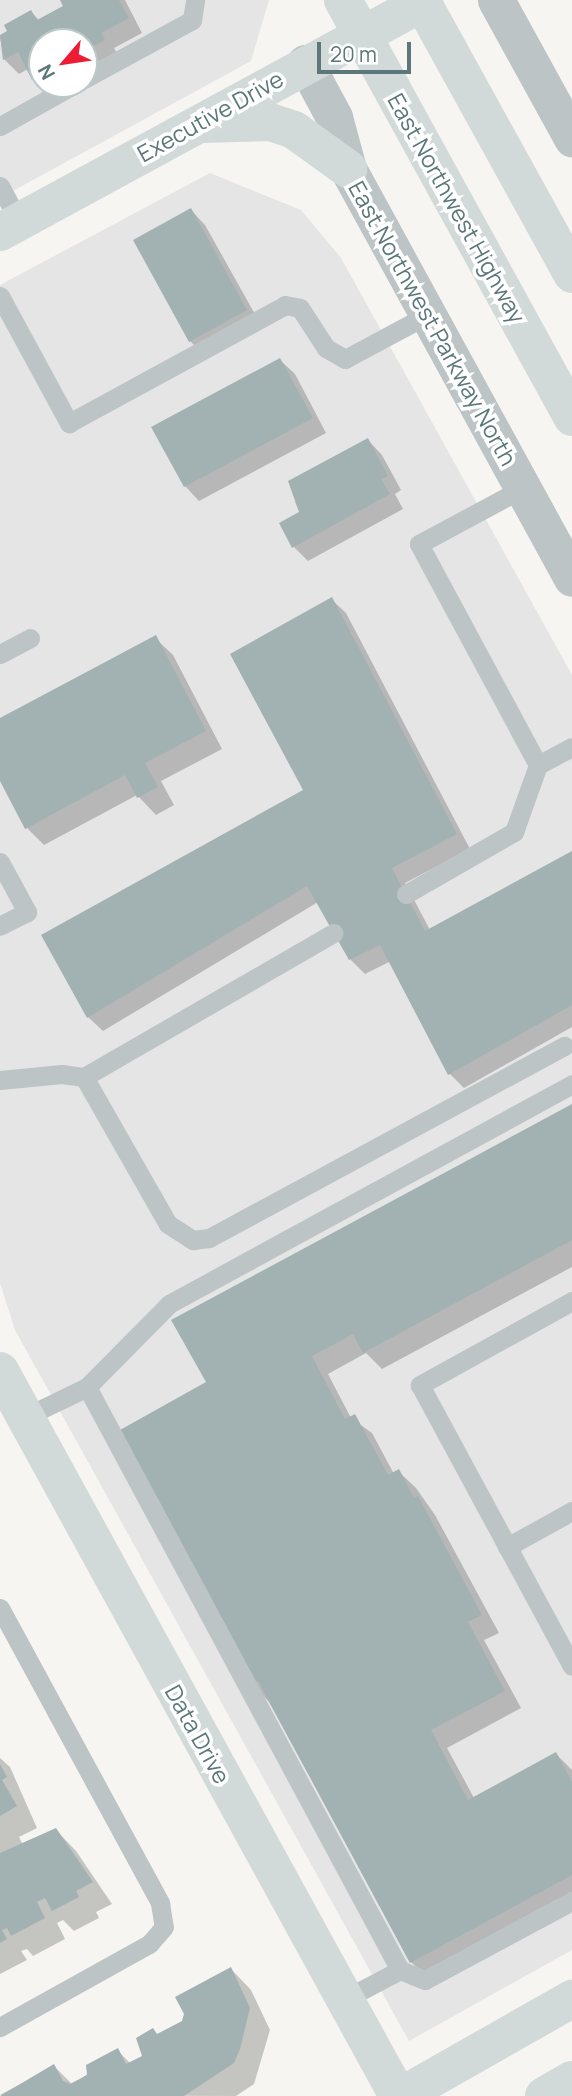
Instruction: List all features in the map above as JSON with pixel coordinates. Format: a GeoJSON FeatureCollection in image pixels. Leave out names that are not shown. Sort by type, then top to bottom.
{"type":"FeatureCollection","features":[{"type":"Feature","properties":{"kind":"street","name":"East Northwest Highway"},"geometry":{"type":"LineString","coordinates":[[343,0],[572,417]]}},
{"type":"Feature","properties":{"kind":"street"},"geometry":{"type":"LineString","coordinates":[[496,0],[572,138]]}},
{"type":"Feature","properties":{"kind":"street","name":"Executive Drive"},"geometry":{"type":"LineString","coordinates":[[10,227],[305,63],[423,1]]}},
{"type":"Feature","properties":{"kind":"street"},"geometry":{"type":"LineString","coordinates":[[423,1],[572,274]]}},
{"type":"Feature","properties":{"kind":"street","name":"East Northwest Parkway North"},"geometry":{"type":"LineString","coordinates":[[305,63],[334,117],[348,169],[572,578]]}},
{"type":"Feature","properties":{"kind":"street"},"geometry":{"type":"LineString","coordinates":[[196,124],[270,122],[294,130],[348,169]]}},
{"type":"Feature","properties":{"kind":"street","name":"Data Drive"},"geometry":{"type":"LineString","coordinates":[[0,1371],[23,1418],[399,2096]]}},
{"type":"Feature","properties":{"kind":"street"},"geometry":{"type":"LineString","coordinates":[[399,2096],[572,2000]]}},
{"type":"Feature","properties":{"kind":"street"},"geometry":{"type":"LineString","coordinates":[[544,2096],[572,2080]]}},
{"type":"Feature","properties":{"kind":"lane"},"geometry":{"type":"LineString","coordinates":[[98,71],[192,20],[195,0]]}},
{"type":"Feature","properties":{"kind":"lane"},"geometry":{"type":"LineString","coordinates":[[0,126],[50,98]]}},
{"type":"Feature","properties":{"kind":"lane"},"geometry":{"type":"LineString","coordinates":[[0,186],[10,227]]}},
{"type":"Feature","properties":{"kind":"lane"},"geometry":{"type":"LineString","coordinates":[[0,296],[69,423],[285,305],[300,308],[326,348],[345,359],[429,314]]}},
{"type":"Feature","properties":{"kind":"lane"},"geometry":{"type":"LineString","coordinates":[[523,488],[419,544],[538,765]]}},
{"type":"Feature","properties":{"kind":"lane"},"geometry":{"type":"LineString","coordinates":[[0,654],[30,638]]}},
{"type":"Feature","properties":{"kind":"lane"},"geometry":{"type":"LineString","coordinates":[[406,894],[514,832],[538,765],[572,747]]}},
{"type":"Feature","properties":{"kind":"lane"},"geometry":{"type":"LineString","coordinates":[[0,862],[27,912],[0,926]]}},
{"type":"Feature","properties":{"kind":"lane"},"geometry":{"type":"LineString","coordinates":[[0,1080],[62,1074],[84,1077],[334,933]]}},
{"type":"Feature","properties":{"kind":"lane"},"geometry":{"type":"LineString","coordinates":[[84,1077],[168,1224],[192,1240],[209,1238],[564,1046]]}},
{"type":"Feature","properties":{"kind":"lane"},"geometry":{"type":"LineString","coordinates":[[23,1418],[88,1387],[169,1304],[572,1084]]}},
{"type":"Feature","properties":{"kind":"lane"},"geometry":{"type":"LineString","coordinates":[[572,1301],[420,1385],[572,1666]]}},
{"type":"Feature","properties":{"kind":"lane"},"geometry":{"type":"LineString","coordinates":[[88,1387],[400,1970],[425,1980],[572,1901]]}},
{"type":"Feature","properties":{"kind":"lane"},"geometry":{"type":"LineString","coordinates":[[507,1547],[572,1511]]}},
{"type":"Feature","properties":{"kind":"lane"},"geometry":{"type":"LineString","coordinates":[[0,1608],[8,1642],[160,1903],[164,1927],[149,1944],[0,2027]]}},
{"type":"Feature","properties":{"kind":"lane"},"geometry":{"type":"LineString","coordinates":[[345,1999],[400,1970]]}},
{"type":"Feature","properties":{"kind":"shaded area"},"geometry":{"type":"Polygon","coordinates":[[[0,0],[269,0],[251,61],[0,198],[0,0]]]}},
{"type":"Feature","properties":{"kind":"shaded area"},"geometry":{"type":"Polygon","coordinates":[[[210,173],[301,210],[341,258],[572,675],[572,1950],[409,2041],[15,1330],[0,1283],[0,285],[210,173]]]}},
{"type":"Feature","properties":{"kind":"building"},"geometry":{"type":"Polygon","coordinates":[[[60,0],[119,0],[129,18],[101,33],[105,40],[98,44],[98,28],[28,28],[28,72],[18,52],[3,60],[0,35],[7,31],[4,25],[31,10],[37,20],[63,6],[60,0]]]}},
{"type":"Feature","properties":{"kind":"building"},"geometry":{"type":"Polygon","coordinates":[[[191,208],[247,310],[189,342],[133,240],[191,208]]]}},
{"type":"Feature","properties":{"kind":"building"},"geometry":{"type":"Polygon","coordinates":[[[280,358],[313,418],[184,487],[151,427],[280,358]]]}},
{"type":"Feature","properties":{"kind":"building"},"geometry":{"type":"Polygon","coordinates":[[[368,438],[388,476],[381,479],[390,494],[292,548],[279,523],[299,512],[288,481],[368,438]]]}},
{"type":"Feature","properties":{"kind":"building"},"geometry":{"type":"Polygon","coordinates":[[[332,597],[457,834],[392,868],[425,931],[572,851],[572,1005],[448,1075],[380,945],[349,960],[307,886],[87,1018],[41,935],[303,790],[230,654],[332,597]]]}},
{"type":"Feature","properties":{"kind":"building"},"geometry":{"type":"Polygon","coordinates":[[[156,635],[206,731],[145,763],[158,787],[137,798],[125,775],[25,829],[0,781],[0,718],[156,635]]]}},
{"type":"Feature","properties":{"kind":"building"},"geometry":{"type":"Polygon","coordinates":[[[572,1104],[572,1240],[363,1353],[353,1334],[312,1356],[345,1419],[355,1414],[388,1475],[399,1469],[414,1498],[418,1496],[482,1615],[468,1622],[505,1691],[431,1730],[468,1800],[556,1752],[572,1782],[572,1875],[410,1963],[258,1681],[251,1685],[120,1430],[206,1382],[171,1320],[572,1104]]]}},
{"type":"Feature","properties":{"kind":"building"},"geometry":{"type":"Polygon","coordinates":[[[0,1764],[7,1777],[2,1780],[17,1806],[0,1816],[0,1764]]]}},
{"type":"Feature","properties":{"kind":"building"},"geometry":{"type":"Polygon","coordinates":[[[56,1828],[93,1882],[76,1891],[79,1897],[52,1911],[45,1898],[37,1902],[45,1918],[11,1936],[7,1928],[2,1930],[7,1939],[0,1943],[0,1853],[56,1828]]]}},
{"type":"Feature","properties":{"kind":"building"},"geometry":{"type":"Polygon","coordinates":[[[231,1967],[250,2008],[240,2049],[234,2063],[184,2096],[0,2096],[54,2064],[63,2081],[70,2084],[87,2075],[86,2065],[118,2048],[126,2064],[142,2056],[136,2038],[153,2028],[157,2034],[182,2021],[184,2014],[175,1997],[231,1967]]]}}]}
